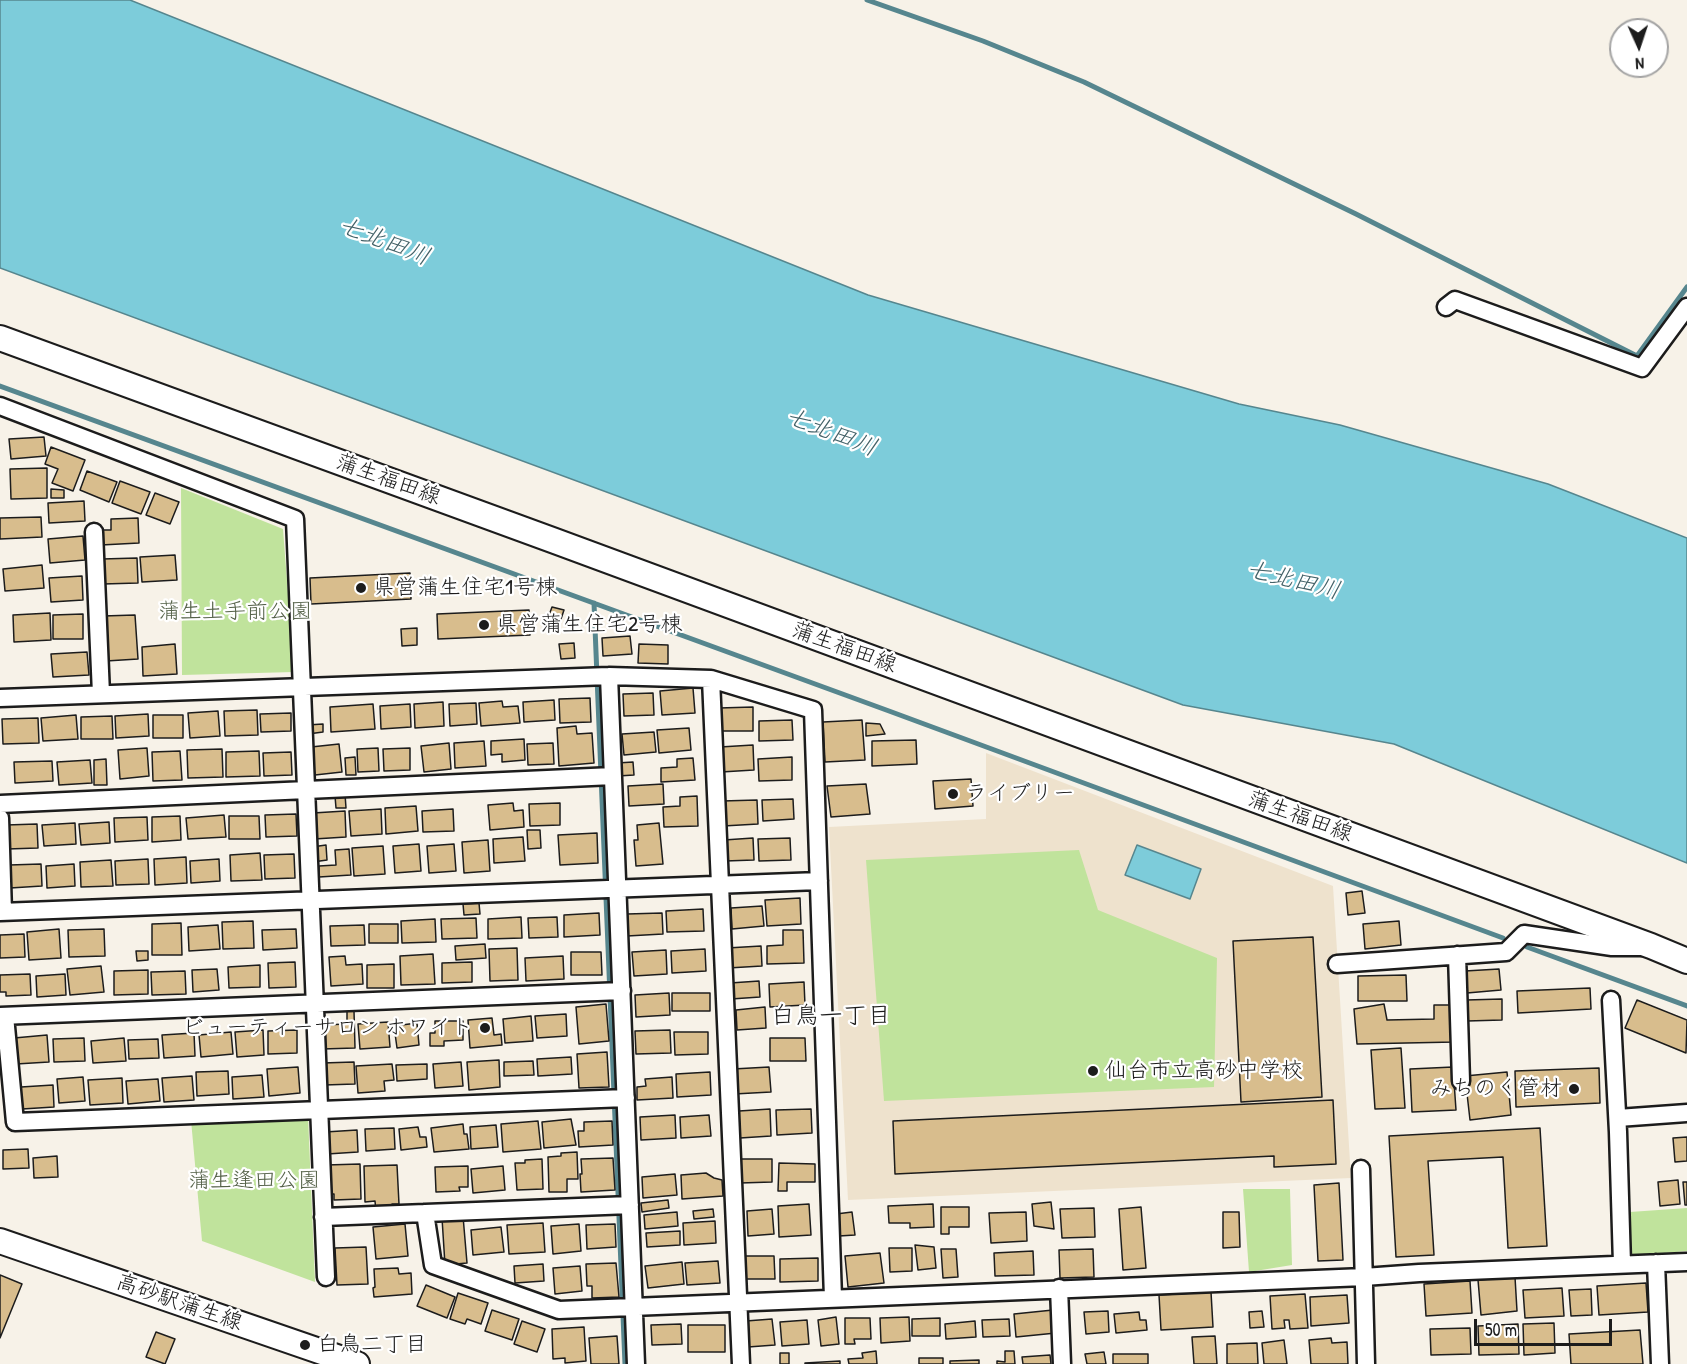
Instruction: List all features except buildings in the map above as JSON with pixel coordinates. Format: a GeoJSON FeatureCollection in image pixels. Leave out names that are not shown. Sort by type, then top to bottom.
{"type":"FeatureCollection","features":[{"type":"Feature","properties":{"kind":"main road","name":"蒲生福田線"},"geometry":{"type":"LineString","coordinates":[[0,338],[566,545],[1687,961]]}},
{"type":"Feature","properties":{"kind":"main road","name":"高砂駅蒲生線"},"geometry":{"type":"LineString","coordinates":[[0,1241],[357,1364]]}},
{"type":"Feature","properties":{"kind":"street"},"geometry":{"type":"LineString","coordinates":[[1446,307],[1455,300],[1642,368],[1687,307]]}},
{"type":"Feature","properties":{"kind":"street"},"geometry":{"type":"LineString","coordinates":[[0,406],[295,519],[326,1277]]}},
{"type":"Feature","properties":{"kind":"street"},"geometry":{"type":"LineString","coordinates":[[94,532],[101,694]]}},
{"type":"Feature","properties":{"kind":"street"},"geometry":{"type":"LineString","coordinates":[[600,676],[627,1307],[636,1364]]}},
{"type":"Feature","properties":{"kind":"street"},"geometry":{"type":"LineString","coordinates":[[0,698],[600,676],[711,679],[813,710],[833,1298]]}},
{"type":"Feature","properties":{"kind":"street"},"geometry":{"type":"LineString","coordinates":[[711,679],[741,1364]]}},
{"type":"Feature","properties":{"kind":"street"},"geometry":{"type":"LineString","coordinates":[[0,804],[605,776]]}},
{"type":"Feature","properties":{"kind":"street"},"geometry":{"type":"LineString","coordinates":[[0,818],[2,912],[819,881]]}},
{"type":"Feature","properties":{"kind":"street"},"geometry":{"type":"LineString","coordinates":[[1337,964],[1506,952],[1524,934],[1612,947],[1651,946]]}},
{"type":"Feature","properties":{"kind":"street"},"geometry":{"type":"LineString","coordinates":[[1457,955],[1461,1081]]}},
{"type":"Feature","properties":{"kind":"street"},"geometry":{"type":"LineString","coordinates":[[614,991],[2,1016],[15,1122],[618,1098]]}},
{"type":"Feature","properties":{"kind":"street"},"geometry":{"type":"LineString","coordinates":[[1611,1000],[1618,1118],[1622,1264]]}},
{"type":"Feature","properties":{"kind":"street"},"geometry":{"type":"LineString","coordinates":[[1618,1118],[1687,1113]]}},
{"type":"Feature","properties":{"kind":"street"},"geometry":{"type":"LineString","coordinates":[[1360,1169],[1366,1364]]}},
{"type":"Feature","properties":{"kind":"street"},"geometry":{"type":"LineString","coordinates":[[323,1217],[623,1205]]}},
{"type":"Feature","properties":{"kind":"street"},"geometry":{"type":"LineString","coordinates":[[425,1213],[433,1265],[559,1310],[1687,1262]]}},
{"type":"Feature","properties":{"kind":"street"},"geometry":{"type":"LineString","coordinates":[[1656,1263],[1660,1364]]}},
{"type":"Feature","properties":{"kind":"street"},"geometry":{"type":"LineString","coordinates":[[1059,1288],[1062,1364]]}},
{"type":"Feature","properties":{"kind":"shaded area","name":"仙台市立高砂中学校"},"geometry":{"type":"Polygon","coordinates":[[[986,753],[1333,886],[1351,1178],[848,1200],[829,827],[986,819],[986,753]]]}},
{"type":"Feature","properties":{"kind":"green space","name":"蒲生土手前公園"},"geometry":{"type":"Polygon","coordinates":[[[181,488],[283,529],[294,672],[182,675],[181,488]]]}},
{"type":"Feature","properties":{"kind":"green space"},"geometry":{"type":"Polygon","coordinates":[[[1079,850],[1098,910],[1217,958],[1214,1087],[884,1101],[866,860],[1079,850]]]}},
{"type":"Feature","properties":{"kind":"green space","name":"蒲生逢田公園"},"geometry":{"type":"Polygon","coordinates":[[[308,1116],[315,1282],[202,1241],[191,1120],[308,1116]]]}},
{"type":"Feature","properties":{"kind":"green space"},"geometry":{"type":"Polygon","coordinates":[[[1243,1189],[1290,1189],[1292,1265],[1249,1272],[1243,1189]]]}},
{"type":"Feature","properties":{"kind":"green space"},"geometry":{"type":"Polygon","coordinates":[[[1687,1208],[1687,1251],[1631,1256],[1630,1212],[1687,1208]]]}},
{"type":"Feature","properties":{"kind":"water","name":"七北田川"},"geometry":{"type":"Polygon","coordinates":[[[0,0],[130,0],[868,295],[1239,404],[1340,425],[1548,484],[1687,538],[1687,863],[1394,744],[1183,705],[0,268],[0,0]]]}},
{"type":"Feature","properties":{"kind":"water"},"geometry":{"type":"Polygon","coordinates":[[[1137,845],[1201,869],[1190,899],[1125,875],[1137,845]]]}},
{"type":"Feature","properties":{"kind":"waterway"},"geometry":{"type":"LineString","coordinates":[[867,0],[983,41],[1084,82],[1356,214],[1637,356],[1687,287]]}},
{"type":"Feature","properties":{"kind":"waterway"},"geometry":{"type":"LineString","coordinates":[[0,386],[1503,938]]}},
{"type":"Feature","properties":{"kind":"waterway"},"geometry":{"type":"LineString","coordinates":[[594,603],[625,1364]]}},
{"type":"Feature","properties":{"kind":"waterway"},"geometry":{"type":"LineString","coordinates":[[1527,947],[1687,1006]]}},
{"type":"Feature","properties":{"kind":"place","name":"県営蒲生住宅1号棟"},"geometry":{"type":"Point","coordinates":[361,588]}},
{"type":"Feature","properties":{"kind":"place","name":"県営蒲生住宅2号棟"},"geometry":{"type":"Point","coordinates":[484,625]}},
{"type":"Feature","properties":{"kind":"place","name":"ライブリー"},"geometry":{"type":"Point","coordinates":[953,794]}},
{"type":"Feature","properties":{"kind":"place","name":"ビューティーサロン ホワイト"},"geometry":{"type":"Point","coordinates":[485,1028]}},
{"type":"Feature","properties":{"kind":"place","name":"仙台市立高砂中学校"},"geometry":{"type":"Point","coordinates":[1093,1071]}},
{"type":"Feature","properties":{"kind":"place","name":"みちのく管材"},"geometry":{"type":"Point","coordinates":[1574,1089]}},
{"type":"Feature","properties":{"kind":"place","name":"白鳥二丁目"},"geometry":{"type":"Point","coordinates":[305,1345]}},
{"type":"Feature","properties":{"kind":"district","name":"白鳥一丁目"},"geometry":{"type":"Point","coordinates":[831,1017]}}]}
